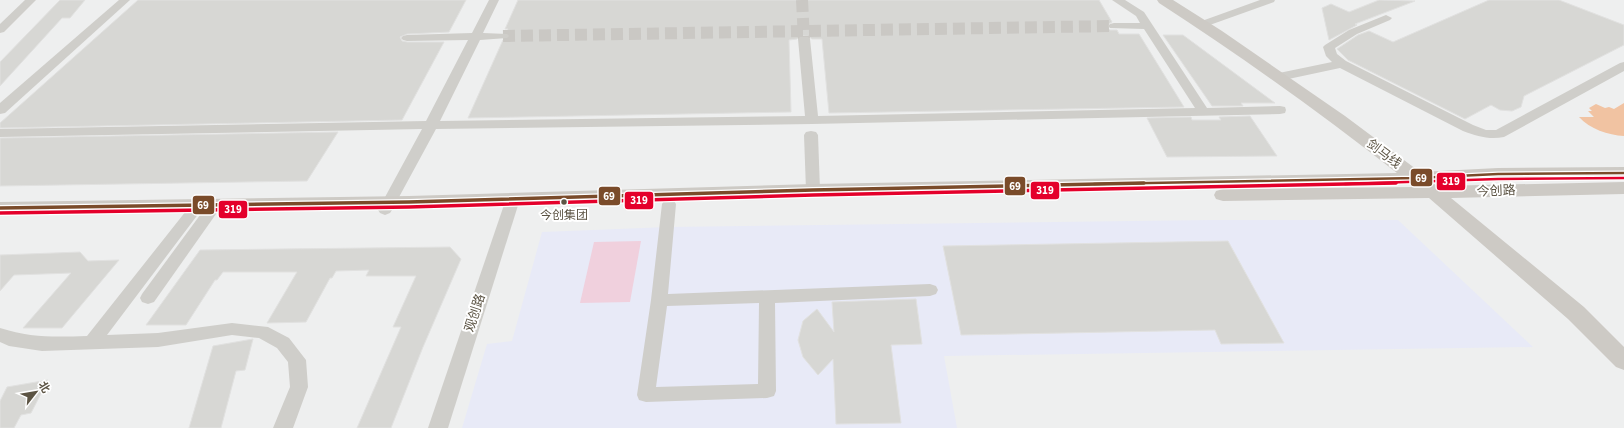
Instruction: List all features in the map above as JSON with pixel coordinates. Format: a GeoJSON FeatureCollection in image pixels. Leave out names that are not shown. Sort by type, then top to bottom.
{"type":"FeatureCollection","features":[{"type":"Feature","properties":{"kind":"main road","name":"剑马线"},"geometry":{"type":"LineString","coordinates":[[1164,0],[1203,24],[1339,120],[1416,178],[1576,313],[1624,361]]}},
{"type":"Feature","properties":{"kind":"main road","name":"今创路"},"geometry":{"type":"LineString","coordinates":[[0,218],[200,214],[813,190],[1416,178],[1498,174],[1624,173]]}},
{"type":"Feature","properties":{"kind":"main road","name":"今创路"},"geometry":{"type":"LineString","coordinates":[[511,203],[669,204],[1050,195],[1432,193],[1624,188]]}},
{"type":"Feature","properties":{"kind":"main road","name":"今创路"},"geometry":{"type":"LineString","coordinates":[[0,208],[387,206]]}},
{"type":"Feature","properties":{"kind":"street"},"geometry":{"type":"LineString","coordinates":[[0,30],[31,0]]}},
{"type":"Feature","properties":{"kind":"street"},"geometry":{"type":"LineString","coordinates":[[0,110],[125,0]]}},
{"type":"Feature","properties":{"kind":"street"},"geometry":{"type":"LineString","coordinates":[[387,206],[431,125],[494,0]]}},
{"type":"Feature","properties":{"kind":"street"},"geometry":{"type":"LineString","coordinates":[[1117,0],[1140,14],[1203,111]]}},
{"type":"Feature","properties":{"kind":"street"},"geometry":{"type":"LineString","coordinates":[[1203,24],[1270,0]]}},
{"type":"Feature","properties":{"kind":"street"},"geometry":{"type":"LineString","coordinates":[[1386,18],[1353,32],[1329,47],[1332,56],[1342,64],[1468,128],[1485,134],[1499,134],[1624,66]]}},
{"type":"Feature","properties":{"kind":"street"},"geometry":{"type":"LineString","coordinates":[[1114,26],[1148,26]]}},
{"type":"Feature","properties":{"kind":"street"},"geometry":{"type":"LineString","coordinates":[[407,38],[503,36]]}},
{"type":"Feature","properties":{"kind":"street"},"geometry":{"type":"LineString","coordinates":[[804,39],[812,120]]}},
{"type":"Feature","properties":{"kind":"street"},"geometry":{"type":"LineString","coordinates":[[1279,78],[1342,64]]}},
{"type":"Feature","properties":{"kind":"street"},"geometry":{"type":"LineString","coordinates":[[0,133],[812,120],[1280,110]]}},
{"type":"Feature","properties":{"kind":"street"},"geometry":{"type":"LineString","coordinates":[[811,135],[813,190]]}},
{"type":"Feature","properties":{"kind":"street","name":"观创路"},"geometry":{"type":"LineString","coordinates":[[438,428],[511,203]]}},
{"type":"Feature","properties":{"kind":"street"},"geometry":{"type":"LineString","coordinates":[[669,204],[659,300],[646,395],[767,391],[767,297]]}},
{"type":"Feature","properties":{"kind":"street"},"geometry":{"type":"LineString","coordinates":[[148,298],[200,214]]}},
{"type":"Feature","properties":{"kind":"street"},"geometry":{"type":"LineString","coordinates":[[92,342],[200,214]]}},
{"type":"Feature","properties":{"kind":"street"},"geometry":{"type":"LineString","coordinates":[[659,300],[930,290]]}},
{"type":"Feature","properties":{"kind":"street"},"geometry":{"type":"LineString","coordinates":[[0,335],[9,339],[42,344],[158,340],[232,330],[262,332],[283,343],[297,360],[299,387],[283,428]]}},
{"type":"Feature","properties":{"kind":"shaded area"},"geometry":{"type":"Polygon","coordinates":[[[1624,103],[1624,136],[1600,131],[1588,125],[1579,117],[1594,117],[1588,111],[1592,111],[1589,108],[1596,104],[1605,108],[1609,107],[1614,109],[1624,103]]]}},
{"type":"Feature","properties":{"kind":"shaded area"},"geometry":{"type":"Polygon","coordinates":[[[1210,220],[1398,220],[1533,347],[944,356],[957,428],[462,428],[487,344],[512,341],[542,232],[668,227],[1210,220]]]}},
{"type":"Feature","properties":{"kind":"shaded area"},"geometry":{"type":"Polygon","coordinates":[[[641,241],[630,302],[580,303],[594,242],[641,241]]]}},
{"type":"Feature","properties":{"kind":"building"},"geometry":{"type":"Polygon","coordinates":[[[60,0],[85,0],[70,18],[62,18],[0,86],[0,62],[60,0]]]}},
{"type":"Feature","properties":{"kind":"building"},"geometry":{"type":"Polygon","coordinates":[[[138,0],[466,0],[449,32],[407,34],[400,37],[402,41],[407,42],[444,42],[402,120],[0,128],[0,123],[138,0]]]}},
{"type":"Feature","properties":{"kind":"building"},"geometry":{"type":"Polygon","coordinates":[[[518,0],[1099,0],[1112,22],[1107,25],[1107,27],[1110,30],[1117,30],[1119,34],[1139,34],[1184,107],[829,113],[822,39],[812,39],[808,36],[800,36],[797,39],[789,40],[791,112],[468,118],[503,40],[507,40],[510,37],[510,35],[506,32],[508,29],[505,29],[518,0]]]}},
{"type":"Feature","properties":{"kind":"building"},"geometry":{"type":"Polygon","coordinates":[[[1379,0],[1415,1],[1355,24],[1357,25],[1329,40],[1322,8],[1331,4],[1349,12],[1379,0]]]}},
{"type":"Feature","properties":{"kind":"building"},"geometry":{"type":"Polygon","coordinates":[[[1489,0],[1559,0],[1624,25],[1624,45],[1524,96],[1521,107],[1512,111],[1500,110],[1491,105],[1465,119],[1348,60],[1337,49],[1358,35],[1369,31],[1393,42],[1489,0]]]}},
{"type":"Feature","properties":{"kind":"building"},"geometry":{"type":"Polygon","coordinates":[[[1163,35],[1183,35],[1275,103],[1241,103],[1243,106],[1212,106],[1163,35]]]}},
{"type":"Feature","properties":{"kind":"building"},"geometry":{"type":"Polygon","coordinates":[[[1250,116],[1277,156],[1167,157],[1147,118],[1191,117],[1192,120],[1221,120],[1219,117],[1250,116]]]}},
{"type":"Feature","properties":{"kind":"building"},"geometry":{"type":"Polygon","coordinates":[[[338,132],[307,181],[0,186],[0,138],[338,132]]]}},
{"type":"Feature","properties":{"kind":"building"},"geometry":{"type":"Polygon","coordinates":[[[1228,241],[1284,343],[1221,344],[1215,330],[961,335],[943,246],[1228,241]]]}},
{"type":"Feature","properties":{"kind":"building"},"geometry":{"type":"Polygon","coordinates":[[[450,247],[461,259],[423,347],[391,428],[357,428],[401,327],[393,327],[416,276],[366,276],[369,270],[336,271],[332,278],[330,278],[306,322],[267,323],[297,272],[223,272],[217,280],[215,280],[186,325],[146,325],[200,250],[450,247]]]}},
{"type":"Feature","properties":{"kind":"building"},"geometry":{"type":"Polygon","coordinates":[[[80,252],[88,261],[119,260],[62,328],[23,328],[71,273],[14,275],[0,291],[0,255],[80,252]]]}},
{"type":"Feature","properties":{"kind":"building"},"geometry":{"type":"Polygon","coordinates":[[[916,299],[922,344],[891,345],[901,423],[836,424],[833,359],[818,375],[803,357],[798,340],[803,321],[817,309],[834,332],[832,302],[916,299]]]}},
{"type":"Feature","properties":{"kind":"building"},"geometry":{"type":"Polygon","coordinates":[[[253,339],[245,370],[236,371],[221,428],[189,428],[213,346],[253,339]]]}},
{"type":"Feature","properties":{"kind":"building"},"geometry":{"type":"Polygon","coordinates":[[[48,380],[31,413],[21,415],[14,428],[0,428],[0,401],[7,387],[48,380]]]}},
{"type":"Feature","properties":{"kind":"tunnel"},"geometry":{"type":"LineString","coordinates":[[802,0],[804,31]]}},
{"type":"Feature","properties":{"kind":"tunnel"},"geometry":{"type":"LineString","coordinates":[[804,31],[1114,26]]}},
{"type":"Feature","properties":{"kind":"tunnel"},"geometry":{"type":"LineString","coordinates":[[503,36],[804,31]]}},
{"type":"Feature","properties":{"kind":"tunnel"},"geometry":{"type":"LineString","coordinates":[[804,31],[804,39]]}},
{"type":"Feature","properties":{"kind":"transit line","name":"69"},"geometry":{"type":"LineString","coordinates":[[0,208],[409,202],[813,190],[1416,178],[1498,174],[1624,173]]}},
{"type":"Feature","properties":{"kind":"transit line","name":"319"},"geometry":{"type":"LineString","coordinates":[[0,213],[409,207],[813,195],[1416,183],[1498,179],[1624,178]]}},
{"type":"Feature","properties":{"kind":"place","name":"今创集团"},"geometry":{"type":"Point","coordinates":[564,202]}}]}
